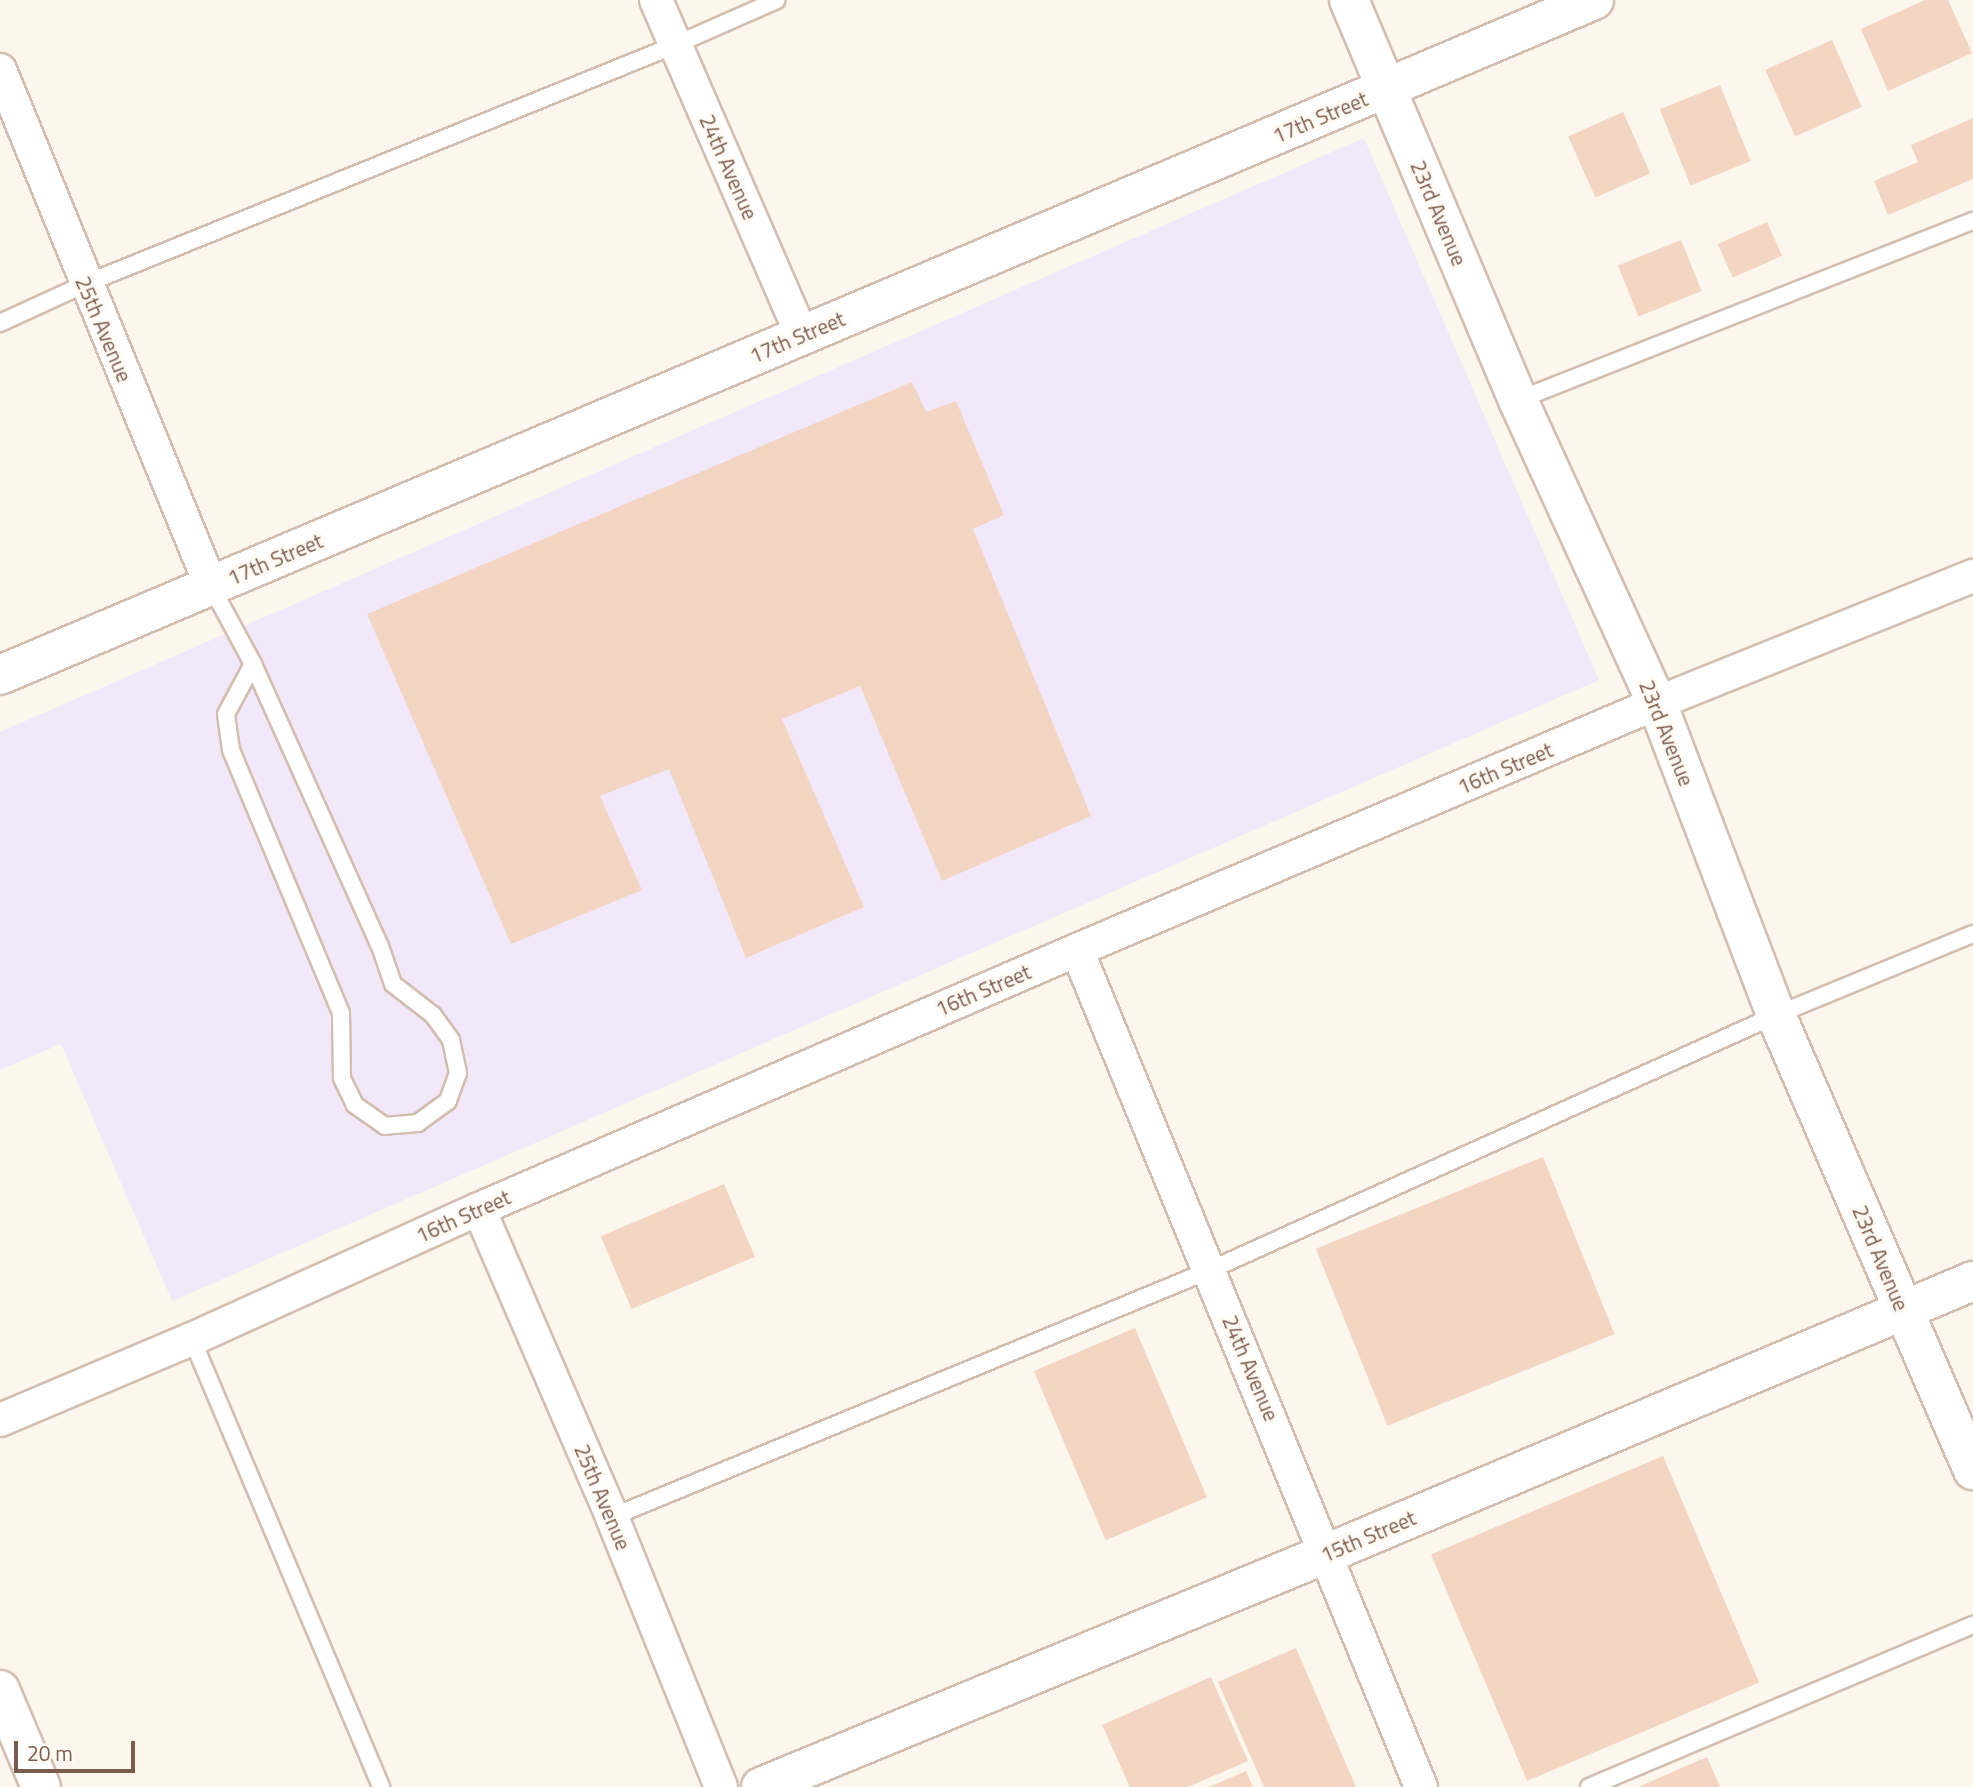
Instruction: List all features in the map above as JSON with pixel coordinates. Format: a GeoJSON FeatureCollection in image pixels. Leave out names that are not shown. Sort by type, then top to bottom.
{"type":"FeatureCollection","features":[{"type":"Feature","properties":{"kind":"main road","name":"23rd Avenue"},"geometry":{"type":"LineString","coordinates":[[1349,0],[1518,400],[1657,704],[1776,1015],[1973,1470]]}},
{"type":"Feature","properties":{"kind":"main road","name":"17th Street"},"geometry":{"type":"LineString","coordinates":[[0,675],[1594,0]]}},
{"type":"Feature","properties":{"kind":"main road","name":"15th Street"},"geometry":{"type":"LineString","coordinates":[[761,1787],[1328,1553],[1973,1281]]}},
{"type":"Feature","properties":{"kind":"main road"},"geometry":{"type":"LineString","coordinates":[[0,1690],[41,1787]]}},
{"type":"Feature","properties":{"kind":"street","name":"24th Avenue"},"geometry":{"type":"LineString","coordinates":[[656,0],[802,335]]}},
{"type":"Feature","properties":{"kind":"street","name":"25th Avenue"},"geometry":{"type":"LineString","coordinates":[[0,70],[85,284],[211,586]]}},
{"type":"Feature","properties":{"kind":"street","name":"16th Street"},"geometry":{"type":"LineString","coordinates":[[0,1420],[192,1339],[480,1209],[1077,950],[1657,704],[1973,576]]}},
{"type":"Feature","properties":{"kind":"street","name":"24th Avenue"},"geometry":{"type":"LineString","coordinates":[[1077,950],[1328,1553],[1421,1787]]}},
{"type":"Feature","properties":{"kind":"street","name":"25th Avenue"},"geometry":{"type":"LineString","coordinates":[[480,1209],[612,1517],[721,1787]]}},
{"type":"Feature","properties":{"kind":"lane"},"geometry":{"type":"LineString","coordinates":[[0,323],[85,284],[675,45],[777,0]]}},
{"type":"Feature","properties":{"kind":"lane"},"geometry":{"type":"LineString","coordinates":[[1518,400],[1973,221]]}},
{"type":"Feature","properties":{"kind":"lane"},"geometry":{"type":"LineString","coordinates":[[211,586],[253,664],[380,946],[393,984],[433,1015],[451,1041],[458,1073],[448,1101],[418,1123],[385,1126],[355,1105],[342,1078],[341,1013],[231,750],[226,714],[253,664]]}},
{"type":"Feature","properties":{"kind":"lane"},"geometry":{"type":"LineString","coordinates":[[612,1517],[1210,1270],[1776,1015],[1973,934]]}},
{"type":"Feature","properties":{"kind":"lane"},"geometry":{"type":"LineString","coordinates":[[192,1339],[381,1787]]}},
{"type":"Feature","properties":{"kind":"lane"},"geometry":{"type":"LineString","coordinates":[[1589,1787],[1973,1625]]}},
{"type":"Feature","properties":{"kind":"shaded area"},"geometry":{"type":"Polygon","coordinates":[[[1364,138],[1599,680],[172,1301],[61,1044],[0,1070],[0,732],[1364,138]]]}},
{"type":"Feature","properties":{"kind":"building"},"geometry":{"type":"Polygon","coordinates":[[[1925,0],[1948,0],[1972,53],[1888,91],[1861,29],[1925,0]]]}},
{"type":"Feature","properties":{"kind":"building"},"geometry":{"type":"Polygon","coordinates":[[[1832,40],[1862,107],[1795,136],[1765,70],[1832,40]]]}},
{"type":"Feature","properties":{"kind":"building"},"geometry":{"type":"Polygon","coordinates":[[[1720,85],[1751,161],[1690,185],[1660,109],[1720,85]]]}},
{"type":"Feature","properties":{"kind":"building"},"geometry":{"type":"Polygon","coordinates":[[[1623,112],[1650,173],[1595,198],[1568,136],[1623,112]]]}},
{"type":"Feature","properties":{"kind":"building"},"geometry":{"type":"Polygon","coordinates":[[[1973,118],[1973,179],[1888,215],[1874,181],[1918,162],[1911,145],[1973,118]]]}},
{"type":"Feature","properties":{"kind":"building"},"geometry":{"type":"Polygon","coordinates":[[[1767,222],[1782,256],[1733,278],[1718,244],[1767,222]]]}},
{"type":"Feature","properties":{"kind":"building"},"geometry":{"type":"Polygon","coordinates":[[[1681,240],[1702,291],[1639,316],[1618,265],[1681,240]]]}},
{"type":"Feature","properties":{"kind":"building"},"geometry":{"type":"Polygon","coordinates":[[[912,382],[926,412],[956,401],[1004,515],[973,529],[1091,816],[942,881],[860,686],[782,719],[864,907],[746,958],[669,769],[600,796],[642,890],[511,944],[367,614],[912,382]]]}},
{"type":"Feature","properties":{"kind":"building"},"geometry":{"type":"Polygon","coordinates":[[[1543,1157],[1615,1334],[1387,1426],[1316,1249],[1543,1157]]]}},
{"type":"Feature","properties":{"kind":"building"},"geometry":{"type":"Polygon","coordinates":[[[724,1184],[755,1257],[632,1309],[601,1236],[724,1184]]]}},
{"type":"Feature","properties":{"kind":"building"},"geometry":{"type":"Polygon","coordinates":[[[1135,1328],[1207,1497],[1106,1540],[1034,1371],[1135,1328]]]}},
{"type":"Feature","properties":{"kind":"building"},"geometry":{"type":"Polygon","coordinates":[[[1663,1456],[1759,1682],[1527,1781],[1431,1554],[1663,1456]]]}},
{"type":"Feature","properties":{"kind":"building"},"geometry":{"type":"Polygon","coordinates":[[[1296,1648],[1356,1787],[1264,1787],[1218,1682],[1296,1648]]]}},
{"type":"Feature","properties":{"kind":"building"},"geometry":{"type":"Polygon","coordinates":[[[1211,1677],[1248,1761],[1188,1787],[1130,1787],[1102,1725],[1211,1677]]]}},
{"type":"Feature","properties":{"kind":"building"},"geometry":{"type":"Polygon","coordinates":[[[1707,1757],[1720,1787],[1638,1787],[1707,1757]]]}},
{"type":"Feature","properties":{"kind":"building"},"geometry":{"type":"Polygon","coordinates":[[[1246,1771],[1253,1787],[1209,1787],[1246,1771]]]}}]}
